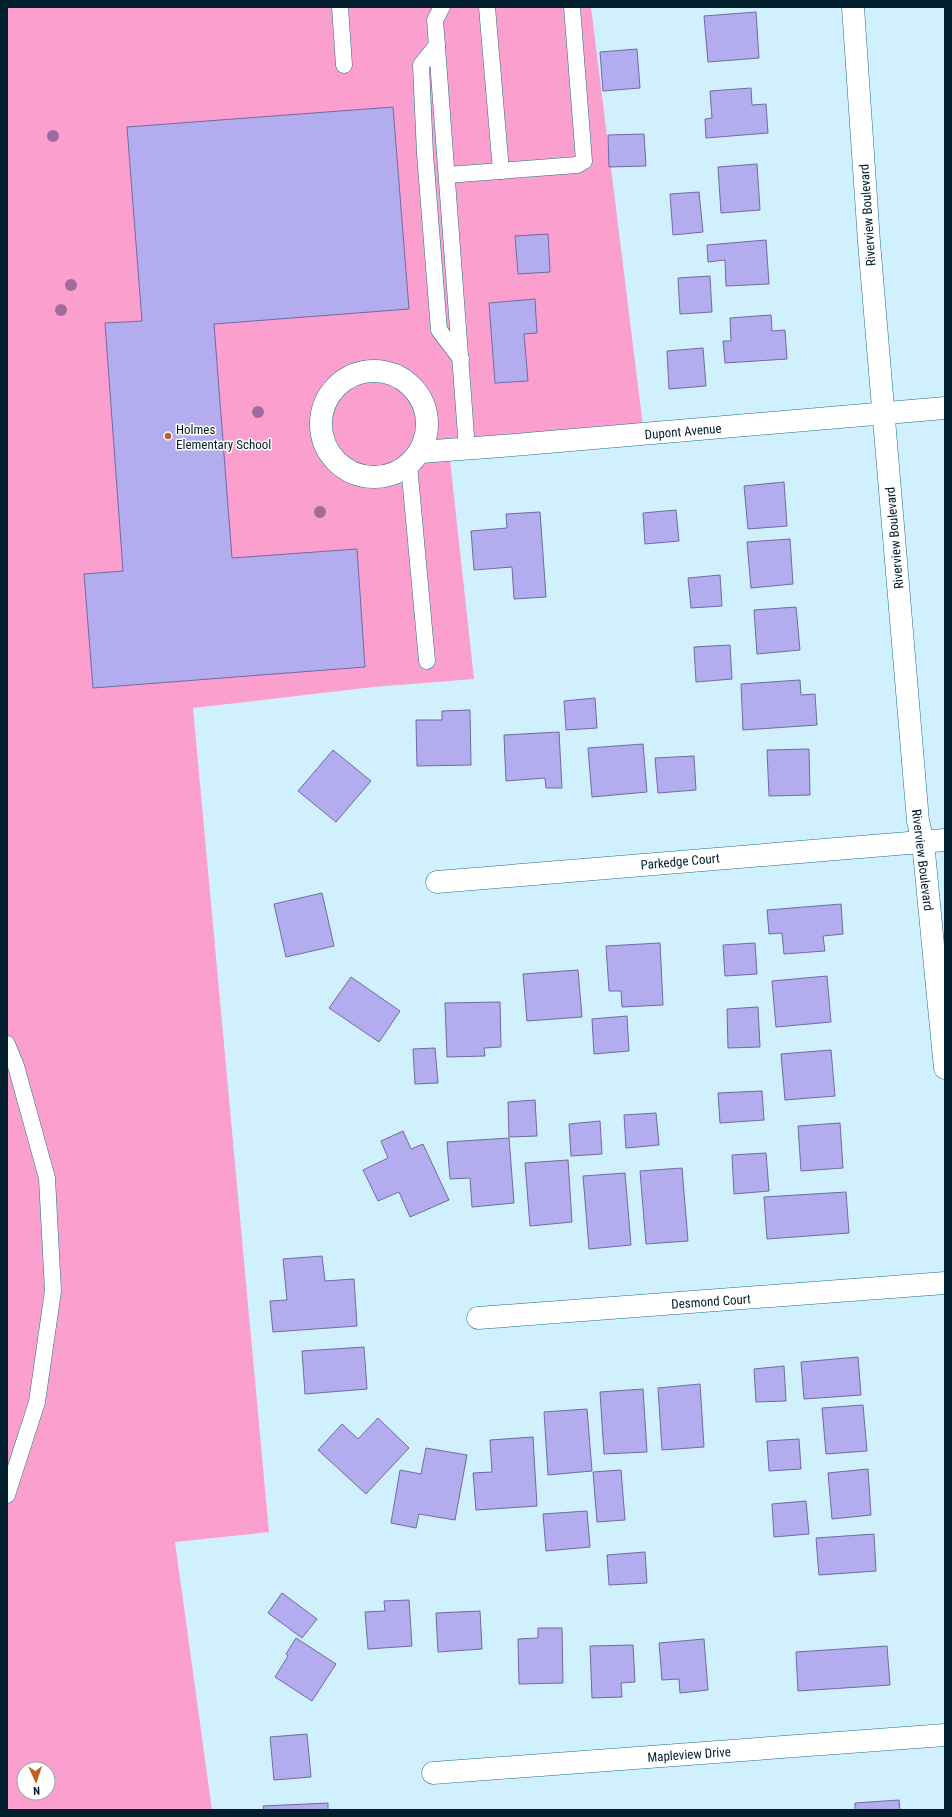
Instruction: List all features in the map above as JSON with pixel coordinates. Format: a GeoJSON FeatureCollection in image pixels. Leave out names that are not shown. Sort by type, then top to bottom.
{"type":"FeatureCollection","features":[{"type":"Feature","properties":{"kind":"street","name":"Riverview Boulevard"},"geometry":{"type":"LineString","coordinates":[[853,7],[868,242],[918,821],[923,842],[945,1068]]}},
{"type":"Feature","properties":{"kind":"street"},"geometry":{"type":"LineString","coordinates":[[379,371],[396,376],[411,386],[422,400],[427,417],[427,435],[415,459],[393,475],[376,478],[358,475],[343,468],[331,455],[323,440],[321,423],[324,406],[333,391],[346,380],[362,373],[379,371]]}},
{"type":"Feature","properties":{"kind":"street","name":"Dupont Avenue"},"geometry":{"type":"LineString","coordinates":[[415,459],[467,449],[945,408]]}},
{"type":"Feature","properties":{"kind":"street","name":"Parkedge Court"},"geometry":{"type":"LineString","coordinates":[[437,882],[945,840]]}},
{"type":"Feature","properties":{"kind":"street","name":"Desmond Court"},"geometry":{"type":"LineString","coordinates":[[478,1318],[945,1283]]}},
{"type":"Feature","properties":{"kind":"street","name":"Mapleview Drive"},"geometry":{"type":"LineString","coordinates":[[433,1773],[945,1735]]}},
{"type":"Feature","properties":{"kind":"lane"},"geometry":{"type":"LineString","coordinates":[[340,7],[344,65]]}},
{"type":"Feature","properties":{"kind":"lane"},"geometry":{"type":"LineString","coordinates":[[442,7],[435,20],[467,449]]}},
{"type":"Feature","properties":{"kind":"lane"},"geometry":{"type":"LineString","coordinates":[[487,7],[501,171]]}},
{"type":"Feature","properties":{"kind":"lane"},"geometry":{"type":"LineString","coordinates":[[447,175],[577,166],[584,161],[572,7]]}},
{"type":"Feature","properties":{"kind":"lane"},"geometry":{"type":"LineString","coordinates":[[437,45],[421,65],[425,154],[439,330],[460,358]]}},
{"type":"Feature","properties":{"kind":"lane"},"geometry":{"type":"LineString","coordinates":[[415,459],[428,661]]}},
{"type":"Feature","properties":{"kind":"lane"},"geometry":{"type":"LineString","coordinates":[[7,1044],[16,1066],[47,1178],[53,1291],[37,1402],[7,1494]]}},
{"type":"Feature","properties":{"kind":"shaded area"},"geometry":{"type":"Polygon","coordinates":[[[7,7],[591,7],[644,434],[449,451],[474,679],[373,687],[193,708],[269,1532],[175,1542],[212,1810],[7,1810],[7,7]]]}},
{"type":"Feature","properties":{"kind":"building"},"geometry":{"type":"Polygon","coordinates":[[[756,12],[759,58],[708,62],[704,16],[756,12]]]}},
{"type":"Feature","properties":{"kind":"building"},"geometry":{"type":"Polygon","coordinates":[[[637,49],[640,88],[603,91],[600,52],[637,49]]]}},
{"type":"Feature","properties":{"kind":"building"},"geometry":{"type":"Polygon","coordinates":[[[751,88],[752,105],[766,104],[768,133],[706,138],[705,119],[712,118],[710,91],[751,88]]]}},
{"type":"Feature","properties":{"kind":"building","name":"Holmes Elementary School"},"geometry":{"type":"Polygon","coordinates":[[[393,107],[409,309],[214,324],[232,558],[357,549],[365,667],[93,688],[84,574],[123,571],[105,323],[142,321],[127,127],[393,107]]]}},
{"type":"Feature","properties":{"kind":"building"},"geometry":{"type":"Polygon","coordinates":[[[644,134],[646,166],[609,167],[608,135],[644,134]]]}},
{"type":"Feature","properties":{"kind":"building"},"geometry":{"type":"Polygon","coordinates":[[[757,164],[760,210],[721,213],[718,167],[757,164]]]}},
{"type":"Feature","properties":{"kind":"building"},"geometry":{"type":"Polygon","coordinates":[[[699,192],[703,232],[673,235],[670,194],[699,192]]]}},
{"type":"Feature","properties":{"kind":"building"},"geometry":{"type":"Polygon","coordinates":[[[548,234],[550,272],[518,274],[515,236],[548,234]]]}},
{"type":"Feature","properties":{"kind":"building"},"geometry":{"type":"Polygon","coordinates":[[[766,240],[769,284],[726,286],[725,260],[708,262],[707,245],[766,240]]]}},
{"type":"Feature","properties":{"kind":"building"},"geometry":{"type":"Polygon","coordinates":[[[710,276],[712,312],[680,314],[678,278],[710,276]]]}},
{"type":"Feature","properties":{"kind":"building"},"geometry":{"type":"Polygon","coordinates":[[[535,299],[537,333],[524,334],[528,381],[495,383],[489,303],[535,299]]]}},
{"type":"Feature","properties":{"kind":"building"},"geometry":{"type":"Polygon","coordinates":[[[771,315],[772,331],[785,330],[787,359],[725,363],[723,341],[731,341],[730,318],[771,315]]]}},
{"type":"Feature","properties":{"kind":"building"},"geometry":{"type":"Polygon","coordinates":[[[703,348],[706,386],[669,389],[667,351],[703,348]]]}},
{"type":"Feature","properties":{"kind":"building"},"geometry":{"type":"Polygon","coordinates":[[[784,482],[787,526],[748,529],[744,486],[784,482]]]}},
{"type":"Feature","properties":{"kind":"building"},"geometry":{"type":"Polygon","coordinates":[[[676,510],[679,541],[645,544],[643,513],[676,510]]]}},
{"type":"Feature","properties":{"kind":"building"},"geometry":{"type":"Polygon","coordinates":[[[540,512],[546,597],[514,599],[512,567],[474,570],[471,531],[507,528],[506,514],[540,512]]]}},
{"type":"Feature","properties":{"kind":"building"},"geometry":{"type":"Polygon","coordinates":[[[790,539],[793,584],[751,588],[747,542],[790,539]]]}},
{"type":"Feature","properties":{"kind":"building"},"geometry":{"type":"Polygon","coordinates":[[[720,575],[722,606],[691,608],[688,578],[720,575]]]}},
{"type":"Feature","properties":{"kind":"building"},"geometry":{"type":"Polygon","coordinates":[[[796,607],[800,650],[757,654],[754,610],[796,607]]]}},
{"type":"Feature","properties":{"kind":"building"},"geometry":{"type":"Polygon","coordinates":[[[730,645],[732,679],[696,682],[694,647],[730,645]]]}},
{"type":"Feature","properties":{"kind":"building"},"geometry":{"type":"Polygon","coordinates":[[[800,680],[801,695],[815,694],[817,725],[743,730],[741,684],[800,680]]]}},
{"type":"Feature","properties":{"kind":"building"},"geometry":{"type":"Polygon","coordinates":[[[595,698],[597,728],[566,730],[564,701],[595,698]]]}},
{"type":"Feature","properties":{"kind":"building"},"geometry":{"type":"Polygon","coordinates":[[[470,710],[471,765],[417,766],[416,720],[442,720],[442,711],[470,710]]]}},
{"type":"Feature","properties":{"kind":"building"},"geometry":{"type":"Polygon","coordinates":[[[559,732],[562,788],[546,788],[545,778],[506,781],[504,735],[559,732]]]}},
{"type":"Feature","properties":{"kind":"building"},"geometry":{"type":"Polygon","coordinates":[[[643,744],[647,792],[592,797],[588,748],[643,744]]]}},
{"type":"Feature","properties":{"kind":"building"},"geometry":{"type":"Polygon","coordinates":[[[809,749],[810,795],[769,796],[767,750],[809,749]]]}},
{"type":"Feature","properties":{"kind":"building"},"geometry":{"type":"Polygon","coordinates":[[[333,750],[371,781],[336,822],[298,791],[333,750]]]}},
{"type":"Feature","properties":{"kind":"building"},"geometry":{"type":"Polygon","coordinates":[[[694,756],[696,790],[658,793],[655,758],[694,756]]]}},
{"type":"Feature","properties":{"kind":"building"},"geometry":{"type":"Polygon","coordinates":[[[322,893],[334,946],[286,957],[274,904],[322,893]]]}},
{"type":"Feature","properties":{"kind":"building"},"geometry":{"type":"Polygon","coordinates":[[[841,904],[843,934],[823,936],[825,951],[784,954],[782,933],[769,934],[767,910],[841,904]]]}},
{"type":"Feature","properties":{"kind":"building"},"geometry":{"type":"Polygon","coordinates":[[[660,943],[663,1005],[622,1007],[621,991],[609,991],[606,946],[660,943]]]}},
{"type":"Feature","properties":{"kind":"building"},"geometry":{"type":"Polygon","coordinates":[[[755,943],[757,974],[725,976],[723,945],[755,943]]]}},
{"type":"Feature","properties":{"kind":"building"},"geometry":{"type":"Polygon","coordinates":[[[578,970],[582,1017],[527,1021],[523,974],[578,970]]]}},
{"type":"Feature","properties":{"kind":"building"},"geometry":{"type":"Polygon","coordinates":[[[827,976],[831,1022],[776,1027],[772,981],[827,976]]]}},
{"type":"Feature","properties":{"kind":"building"},"geometry":{"type":"Polygon","coordinates":[[[351,977],[400,1011],[379,1042],[329,1008],[351,977]]]}},
{"type":"Feature","properties":{"kind":"building"},"geometry":{"type":"Polygon","coordinates":[[[500,1002],[501,1047],[484,1048],[485,1056],[447,1057],[445,1003],[500,1002]]]}},
{"type":"Feature","properties":{"kind":"building"},"geometry":{"type":"Polygon","coordinates":[[[758,1007],[760,1047],[728,1048],[727,1009],[758,1007]]]}},
{"type":"Feature","properties":{"kind":"building"},"geometry":{"type":"Polygon","coordinates":[[[627,1016],[629,1051],[594,1054],[592,1019],[627,1016]]]}},
{"type":"Feature","properties":{"kind":"building"},"geometry":{"type":"Polygon","coordinates":[[[435,1048],[438,1083],[415,1084],[413,1049],[435,1048]]]}},
{"type":"Feature","properties":{"kind":"building"},"geometry":{"type":"Polygon","coordinates":[[[831,1050],[835,1096],[785,1100],[781,1054],[831,1050]]]}},
{"type":"Feature","properties":{"kind":"building"},"geometry":{"type":"Polygon","coordinates":[[[762,1091],[764,1120],[720,1123],[718,1093],[762,1091]]]}},
{"type":"Feature","properties":{"kind":"building"},"geometry":{"type":"Polygon","coordinates":[[[535,1100],[537,1136],[509,1137],[508,1102],[535,1100]]]}},
{"type":"Feature","properties":{"kind":"building"},"geometry":{"type":"Polygon","coordinates":[[[656,1113],[659,1145],[626,1148],[624,1115],[656,1113]]]}},
{"type":"Feature","properties":{"kind":"building"},"geometry":{"type":"Polygon","coordinates":[[[600,1121],[602,1154],[571,1156],[569,1124],[600,1121]]]}},
{"type":"Feature","properties":{"kind":"building"},"geometry":{"type":"Polygon","coordinates":[[[840,1123],[843,1168],[801,1171],[798,1126],[840,1123]]]}},
{"type":"Feature","properties":{"kind":"building"},"geometry":{"type":"Polygon","coordinates":[[[403,1131],[411,1149],[423,1144],[449,1200],[410,1217],[399,1192],[378,1201],[363,1170],[388,1158],[381,1141],[403,1131]]]}},
{"type":"Feature","properties":{"kind":"building"},"geometry":{"type":"Polygon","coordinates":[[[509,1138],[514,1203],[472,1207],[470,1178],[450,1179],[447,1142],[509,1138]]]}},
{"type":"Feature","properties":{"kind":"building"},"geometry":{"type":"Polygon","coordinates":[[[766,1153],[769,1191],[734,1194],[732,1155],[766,1153]]]}},
{"type":"Feature","properties":{"kind":"building"},"geometry":{"type":"Polygon","coordinates":[[[568,1160],[572,1222],[530,1226],[525,1163],[568,1160]]]}},
{"type":"Feature","properties":{"kind":"building"},"geometry":{"type":"Polygon","coordinates":[[[682,1168],[688,1241],[646,1244],[640,1171],[682,1168]]]}},
{"type":"Feature","properties":{"kind":"building"},"geometry":{"type":"Polygon","coordinates":[[[625,1173],[631,1245],[589,1249],[583,1176],[625,1173]]]}},
{"type":"Feature","properties":{"kind":"building"},"geometry":{"type":"Polygon","coordinates":[[[846,1192],[849,1233],[767,1239],[764,1197],[846,1192]]]}},
{"type":"Feature","properties":{"kind":"building"},"geometry":{"type":"Polygon","coordinates":[[[322,1256],[325,1281],[354,1279],[357,1326],[273,1332],[270,1301],[287,1300],[283,1259],[322,1256]]]}},
{"type":"Feature","properties":{"kind":"building"},"geometry":{"type":"Polygon","coordinates":[[[364,1347],[367,1389],[305,1394],[302,1351],[364,1347]]]}},
{"type":"Feature","properties":{"kind":"building"},"geometry":{"type":"Polygon","coordinates":[[[858,1357],[861,1395],[804,1399],[801,1362],[858,1357]]]}},
{"type":"Feature","properties":{"kind":"building"},"geometry":{"type":"Polygon","coordinates":[[[784,1366],[786,1401],[756,1402],[754,1369],[784,1366]]]}},
{"type":"Feature","properties":{"kind":"building"},"geometry":{"type":"Polygon","coordinates":[[[700,1384],[704,1447],[662,1450],[658,1388],[700,1384]]]}},
{"type":"Feature","properties":{"kind":"building"},"geometry":{"type":"Polygon","coordinates":[[[643,1389],[647,1452],[604,1454],[600,1392],[643,1389]]]}},
{"type":"Feature","properties":{"kind":"building"},"geometry":{"type":"Polygon","coordinates":[[[863,1405],[867,1451],[826,1454],[822,1408],[863,1405]]]}},
{"type":"Feature","properties":{"kind":"building"},"geometry":{"type":"Polygon","coordinates":[[[587,1409],[592,1471],[548,1475],[544,1412],[587,1409]]]}},
{"type":"Feature","properties":{"kind":"building"},"geometry":{"type":"Polygon","coordinates":[[[378,1418],[409,1448],[366,1494],[318,1450],[342,1424],[358,1439],[378,1418]]]}},
{"type":"Feature","properties":{"kind":"building"},"geometry":{"type":"Polygon","coordinates":[[[533,1437],[537,1506],[476,1510],[473,1473],[492,1472],[490,1440],[533,1437]]]}},
{"type":"Feature","properties":{"kind":"building"},"geometry":{"type":"Polygon","coordinates":[[[799,1439],[801,1469],[769,1471],[767,1441],[799,1439]]]}},
{"type":"Feature","properties":{"kind":"building"},"geometry":{"type":"Polygon","coordinates":[[[426,1448],[467,1455],[455,1520],[419,1514],[416,1528],[391,1523],[400,1470],[421,1474],[426,1448]]]}},
{"type":"Feature","properties":{"kind":"building"},"geometry":{"type":"Polygon","coordinates":[[[868,1469],[871,1515],[832,1519],[828,1473],[868,1469]]]}},
{"type":"Feature","properties":{"kind":"building"},"geometry":{"type":"Polygon","coordinates":[[[621,1470],[625,1520],[597,1522],[593,1472],[621,1470]]]}},
{"type":"Feature","properties":{"kind":"building"},"geometry":{"type":"Polygon","coordinates":[[[806,1501],[809,1534],[774,1537],[772,1504],[806,1501]]]}},
{"type":"Feature","properties":{"kind":"building"},"geometry":{"type":"Polygon","coordinates":[[[587,1511],[590,1547],[546,1551],[543,1514],[587,1511]]]}},
{"type":"Feature","properties":{"kind":"building"},"geometry":{"type":"Polygon","coordinates":[[[874,1534],[876,1571],[819,1575],[816,1538],[874,1534]]]}},
{"type":"Feature","properties":{"kind":"building"},"geometry":{"type":"Polygon","coordinates":[[[645,1552],[647,1583],[609,1585],[607,1555],[645,1552]]]}},
{"type":"Feature","properties":{"kind":"building"},"geometry":{"type":"Polygon","coordinates":[[[282,1593],[317,1619],[302,1638],[268,1613],[282,1593]]]}},
{"type":"Feature","properties":{"kind":"building"},"geometry":{"type":"Polygon","coordinates":[[[409,1600],[412,1646],[368,1649],[365,1612],[385,1611],[384,1601],[409,1600]]]}},
{"type":"Feature","properties":{"kind":"building"},"geometry":{"type":"Polygon","coordinates":[[[480,1611],[482,1649],[438,1652],[436,1613],[480,1611]]]}},
{"type":"Feature","properties":{"kind":"building"},"geometry":{"type":"Polygon","coordinates":[[[538,1628],[562,1628],[563,1683],[519,1684],[518,1639],[538,1638],[538,1628]]]}},
{"type":"Feature","properties":{"kind":"building"},"geometry":{"type":"Polygon","coordinates":[[[296,1638],[336,1664],[312,1701],[275,1677],[288,1656],[286,1654],[296,1638]]]}},
{"type":"Feature","properties":{"kind":"building"},"geometry":{"type":"Polygon","coordinates":[[[704,1639],[708,1690],[680,1693],[679,1679],[662,1680],[659,1643],[704,1639]]]}},
{"type":"Feature","properties":{"kind":"building"},"geometry":{"type":"Polygon","coordinates":[[[633,1645],[635,1682],[621,1683],[622,1697],[592,1698],[590,1646],[633,1645]]]}},
{"type":"Feature","properties":{"kind":"building"},"geometry":{"type":"Polygon","coordinates":[[[887,1646],[890,1685],[798,1691],[796,1652],[887,1646]]]}},
{"type":"Feature","properties":{"kind":"building"},"geometry":{"type":"Polygon","coordinates":[[[307,1734],[311,1777],[274,1780],[270,1737],[307,1734]]]}},
{"type":"Feature","properties":{"kind":"building"},"geometry":{"type":"Polygon","coordinates":[[[899,1800],[900,1810],[855,1810],[855,1803],[899,1800]]]}},
{"type":"Feature","properties":{"kind":"building"},"geometry":{"type":"Polygon","coordinates":[[[328,1803],[328,1810],[264,1810],[263,1806],[328,1803]]]}},
{"type":"Feature","properties":{"kind":"place","name":"Holmes Elementary School"},"geometry":{"type":"Point","coordinates":[168,436]}}]}
